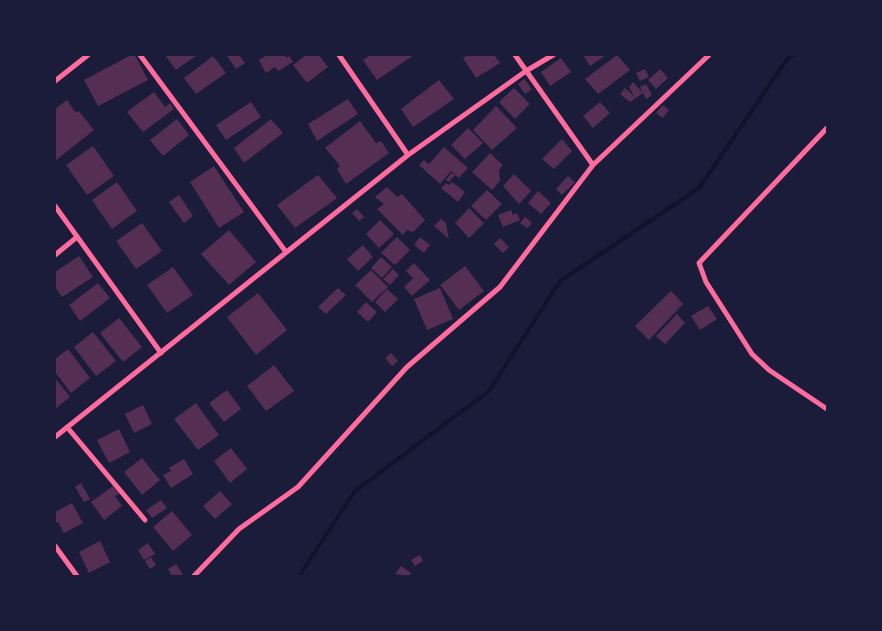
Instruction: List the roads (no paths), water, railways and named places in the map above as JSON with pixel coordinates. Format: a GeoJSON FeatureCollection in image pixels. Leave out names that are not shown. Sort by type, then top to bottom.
{"type":"FeatureCollection","features":[{"type":"Feature","properties":{"kind":"street"},"geometry":{"type":"LineString","coordinates":[[55,81],[88,55]]}},
{"type":"Feature","properties":{"kind":"street"},"geometry":{"type":"LineString","coordinates":[[140,55],[286,252]]}},
{"type":"Feature","properties":{"kind":"street"},"geometry":{"type":"LineString","coordinates":[[339,55],[408,155]]}},
{"type":"Feature","properties":{"kind":"street"},"geometry":{"type":"LineString","coordinates":[[515,55],[593,165]]}},
{"type":"Feature","properties":{"kind":"street"},"geometry":{"type":"LineString","coordinates":[[55,436],[408,155],[526,71],[553,55]]}},
{"type":"Feature","properties":{"kind":"street"},"geometry":{"type":"LineString","coordinates":[[194,576],[239,529],[298,487],[407,367],[500,287],[593,165],[709,55]]}},
{"type":"Feature","properties":{"kind":"street"},"geometry":{"type":"LineString","coordinates":[[827,128],[699,263],[706,282],[752,354],[769,370],[827,408]]}},
{"type":"Feature","properties":{"kind":"street"},"geometry":{"type":"LineString","coordinates":[[55,206],[161,353]]}},
{"type":"Feature","properties":{"kind":"street"},"geometry":{"type":"LineString","coordinates":[[55,255],[77,237]]}},
{"type":"Feature","properties":{"kind":"street"},"geometry":{"type":"LineString","coordinates":[[67,427],[145,520]]}},
{"type":"Feature","properties":{"kind":"street"},"geometry":{"type":"LineString","coordinates":[[55,546],[77,576]]}},
{"type":"Feature","properties":{"kind":"waterway"},"geometry":{"type":"LineString","coordinates":[[299,576],[355,491],[489,391],[560,281],[699,188],[788,58],[794,55]]}}]}
